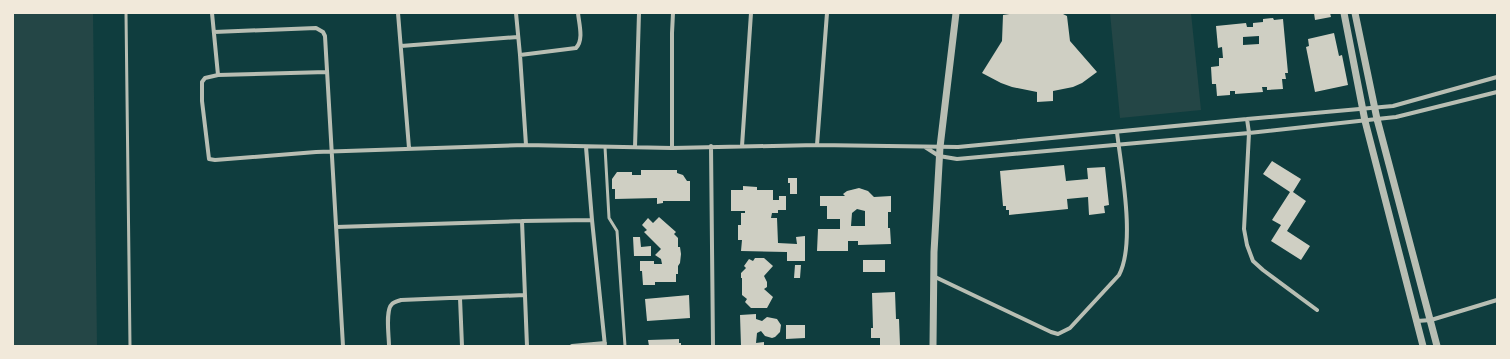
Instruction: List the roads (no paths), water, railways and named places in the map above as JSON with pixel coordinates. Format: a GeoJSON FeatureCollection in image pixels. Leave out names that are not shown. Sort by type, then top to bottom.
{"type":"FeatureCollection","features":[{"type":"Feature","properties":{"kind":"street"},"geometry":{"type":"LineString","coordinates":[[212,13],[218,75]]}},
{"type":"Feature","properties":{"kind":"street"},"geometry":{"type":"LineString","coordinates":[[398,13],[409,148]]}},
{"type":"Feature","properties":{"kind":"street"},"geometry":{"type":"LineString","coordinates":[[516,13],[526,145]]}},
{"type":"Feature","properties":{"kind":"street"},"geometry":{"type":"LineString","coordinates":[[520,55],[576,48],[580,43],[578,13]]}},
{"type":"Feature","properties":{"kind":"street"},"geometry":{"type":"LineString","coordinates":[[636,147],[639,13]]}},
{"type":"Feature","properties":{"kind":"street"},"geometry":{"type":"LineString","coordinates":[[672,148],[673,13]]}},
{"type":"Feature","properties":{"kind":"street"},"geometry":{"type":"LineString","coordinates":[[742,146],[751,13]]}},
{"type":"Feature","properties":{"kind":"street"},"geometry":{"type":"LineString","coordinates":[[817,145],[828,13]]}},
{"type":"Feature","properties":{"kind":"street"},"geometry":{"type":"LineString","coordinates":[[933,346],[933,276],[940,147],[956,13]]}},
{"type":"Feature","properties":{"kind":"street"},"geometry":{"type":"LineString","coordinates":[[1344,13],[1365,120],[1423,346]]}},
{"type":"Feature","properties":{"kind":"street"},"geometry":{"type":"LineString","coordinates":[[1355,13],[1377,119],[1437,346]]}},
{"type":"Feature","properties":{"kind":"street"},"geometry":{"type":"LineString","coordinates":[[214,32],[316,28],[323,32],[325,36],[343,346]]}},
{"type":"Feature","properties":{"kind":"street"},"geometry":{"type":"LineString","coordinates":[[401,46],[518,37]]}},
{"type":"Feature","properties":{"kind":"street"},"geometry":{"type":"LineString","coordinates":[[327,72],[218,75],[205,78],[202,82],[202,100],[208,156],[210,160],[409,148],[526,145],[672,148],[817,145],[924,146],[958,148],[1393,106],[1497,77]]}},
{"type":"Feature","properties":{"kind":"street"},"geometry":{"type":"LineString","coordinates":[[924,146],[940,156],[957,159],[1249,133],[1396,117],[1497,92]]}},
{"type":"Feature","properties":{"kind":"street"},"geometry":{"type":"LineString","coordinates":[[1247,119],[1249,133],[1244,229],[1247,245],[1253,261],[1317,310]]}},
{"type":"Feature","properties":{"kind":"street"},"geometry":{"type":"LineString","coordinates":[[933,276],[1051,332],[1058,334],[1070,328],[1119,275],[1124,266],[1127,240],[1126,204],[1117,132]]}},
{"type":"Feature","properties":{"kind":"street"},"geometry":{"type":"LineString","coordinates":[[711,146],[713,346]]}},
{"type":"Feature","properties":{"kind":"street"},"geometry":{"type":"LineString","coordinates":[[572,346],[605,345],[586,147]]}},
{"type":"Feature","properties":{"kind":"street"},"geometry":{"type":"LineString","coordinates":[[336,227],[522,220],[592,220]]}},
{"type":"Feature","properties":{"kind":"street"},"geometry":{"type":"LineString","coordinates":[[522,220],[527,346]]}},
{"type":"Feature","properties":{"kind":"street"},"geometry":{"type":"LineString","coordinates":[[389,346],[389,309],[393,303],[401,300],[525,295]]}},
{"type":"Feature","properties":{"kind":"street"},"geometry":{"type":"LineString","coordinates":[[460,298],[462,346]]}},
{"type":"Feature","properties":{"kind":"street"},"geometry":{"type":"LineString","coordinates":[[1417,321],[1431,320],[1497,300]]}},
{"type":"Feature","properties":{"kind":"lane"},"geometry":{"type":"LineString","coordinates":[[126,13],[130,346]]}},
{"type":"Feature","properties":{"kind":"lane"},"geometry":{"type":"LineString","coordinates":[[605,147],[609,218],[617,231],[625,346]]}}]}
